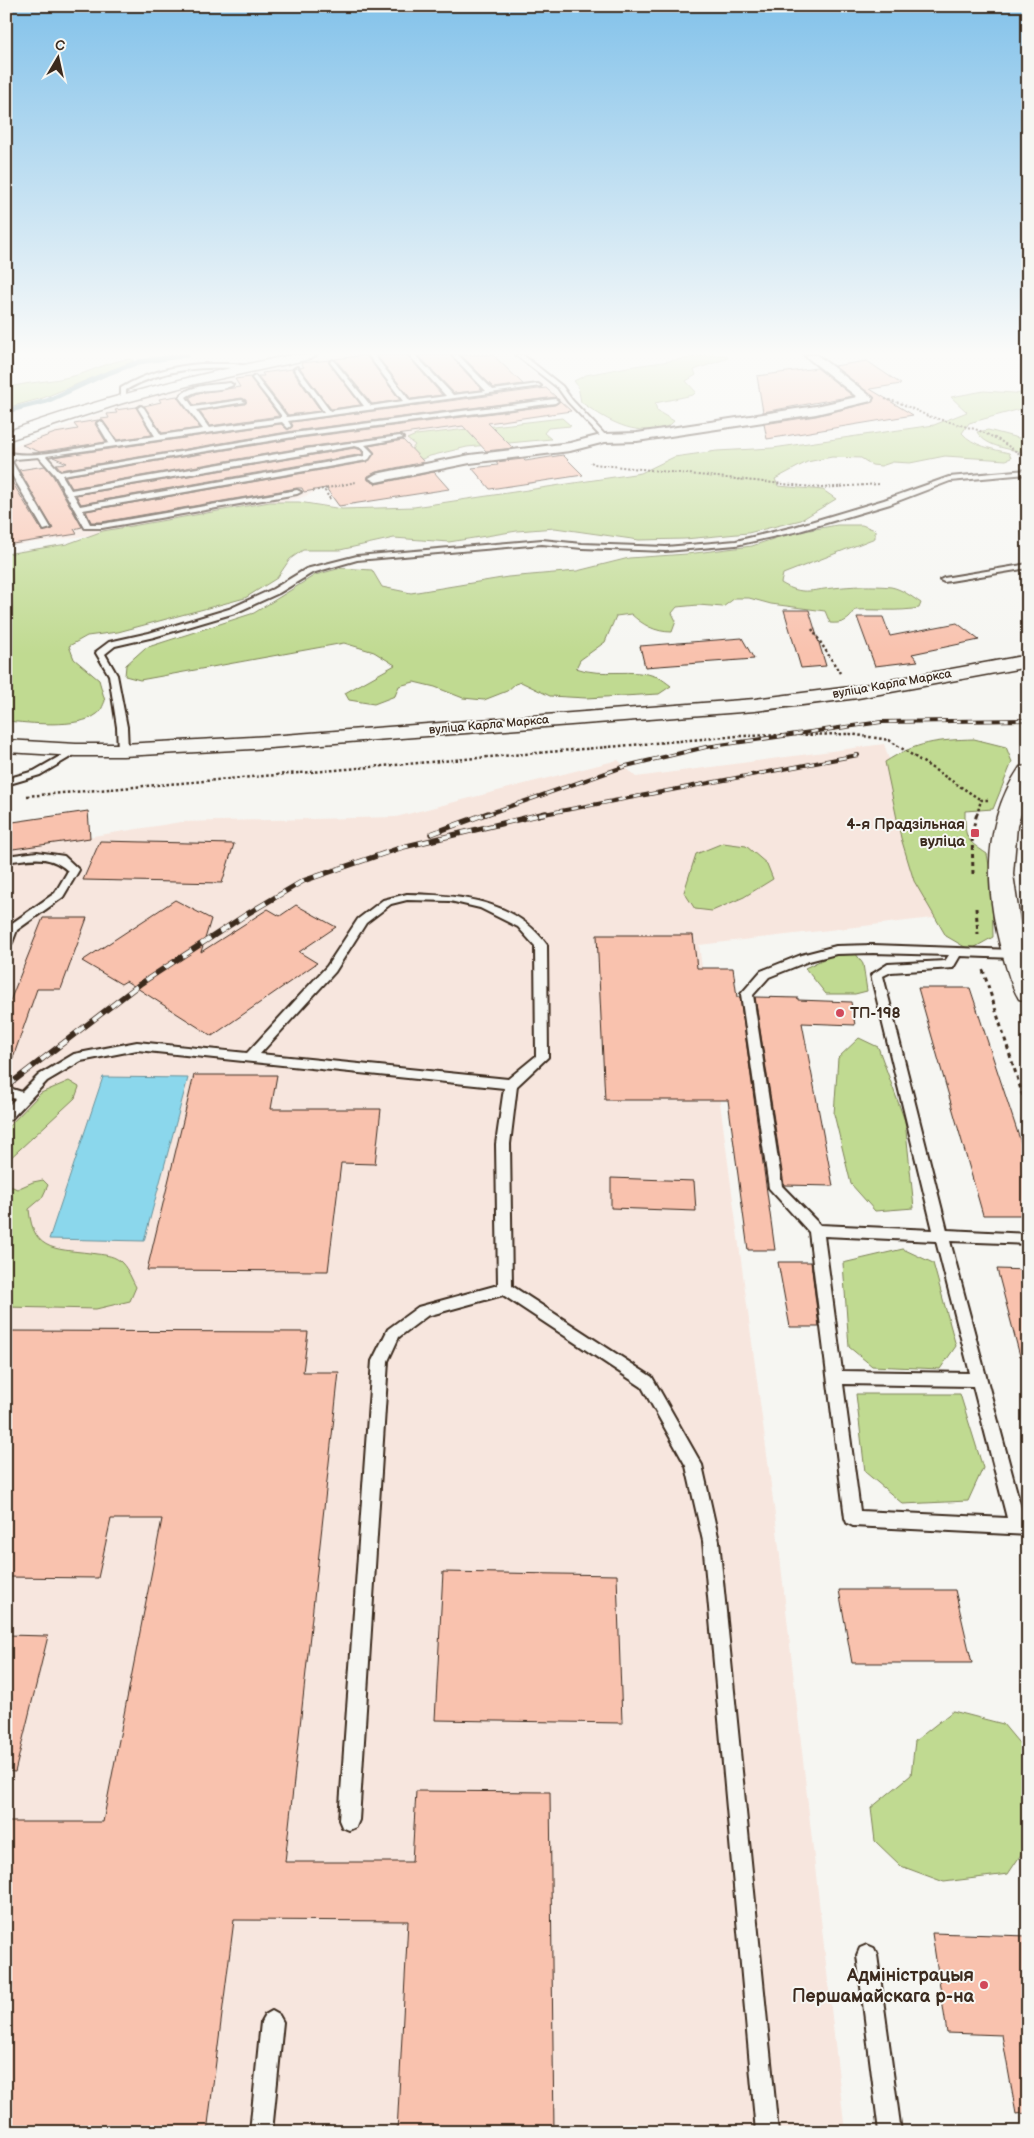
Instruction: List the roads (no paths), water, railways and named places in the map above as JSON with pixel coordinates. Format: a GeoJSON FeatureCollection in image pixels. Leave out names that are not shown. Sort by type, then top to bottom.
{"type":"FeatureCollection","features":[{"type":"Feature","properties":{"kind":"main road","name":"вуліца Карла Маркса"},"geometry":{"type":"LineString","coordinates":[[6,746],[76,750],[123,750],[270,742],[755,705],[858,692],[969,670],[1028,661]]}},
{"type":"Feature","properties":{"kind":"main road","name":"вуліца Карла Маркса"},"geometry":{"type":"LineString","coordinates":[[969,670],[1011,673],[1028,678]]}},
{"type":"Feature","properties":{"kind":"main road"},"geometry":{"type":"LineString","coordinates":[[1028,772],[1012,802],[1001,852],[1000,879],[1014,954],[1028,993]]}},
{"type":"Feature","properties":{"kind":"street"},"geometry":{"type":"LineString","coordinates":[[376,478],[470,459],[505,455]]}},
{"type":"Feature","properties":{"kind":"lane"},"geometry":{"type":"LineString","coordinates":[[47,528],[9,459],[42,455],[58,474],[88,526],[102,526],[297,492]]}},
{"type":"Feature","properties":{"kind":"lane"},"geometry":{"type":"LineString","coordinates":[[58,474],[208,455]]}},
{"type":"Feature","properties":{"kind":"lane"},"geometry":{"type":"LineString","coordinates":[[68,493],[245,455]]}},
{"type":"Feature","properties":{"kind":"lane"},"geometry":{"type":"LineString","coordinates":[[308,455],[317,467]]}},
{"type":"Feature","properties":{"kind":"lane"},"geometry":{"type":"LineString","coordinates":[[77,509],[367,458],[368,455]]}},
{"type":"Feature","properties":{"kind":"lane"},"geometry":{"type":"LineString","coordinates":[[123,750],[122,727],[113,675],[100,653],[112,644],[151,635],[232,611],[276,591],[309,570],[357,558],[542,542],[582,546],[666,549],[736,543],[796,529],[887,502],[949,479],[1028,472]]}},
{"type":"Feature","properties":{"kind":"lane"},"geometry":{"type":"LineString","coordinates":[[944,580],[1028,566]]}},
{"type":"Feature","properties":{"kind":"lane"},"geometry":{"type":"LineString","coordinates":[[6,782],[37,773],[76,750]]}},
{"type":"Feature","properties":{"kind":"lane"},"geometry":{"type":"LineString","coordinates":[[6,859],[37,855],[60,858],[74,870],[59,895],[9,928],[6,943]]}},
{"type":"Feature","properties":{"kind":"lane"},"geometry":{"type":"LineString","coordinates":[[249,1058],[331,969],[362,921],[387,902],[407,897],[450,898],[483,905],[522,925],[542,945],[542,1057],[512,1084],[504,1144],[506,1289]]}},
{"type":"Feature","properties":{"kind":"lane"},"geometry":{"type":"LineString","coordinates":[[958,952],[949,966],[888,968],[877,974],[979,1380],[1023,1527],[853,1518],[816,1230],[776,1188],[747,994],[765,974],[805,958],[836,950],[873,949],[958,952],[1014,954]]}},
{"type":"Feature","properties":{"kind":"lane"},"geometry":{"type":"LineString","coordinates":[[6,1116],[43,1078],[78,1057],[136,1046],[512,1084]]}},
{"type":"Feature","properties":{"kind":"lane"},"geometry":{"type":"LineString","coordinates":[[6,1090],[25,1097]]}},
{"type":"Feature","properties":{"kind":"lane"},"geometry":{"type":"LineString","coordinates":[[816,1230],[1028,1239]]}},
{"type":"Feature","properties":{"kind":"lane"},"geometry":{"type":"LineString","coordinates":[[349,1820],[380,1361],[393,1333],[424,1311],[506,1289],[647,1382],[694,1465],[711,1541],[767,2132]]}},
{"type":"Feature","properties":{"kind":"lane"},"geometry":{"type":"LineString","coordinates":[[835,1377],[979,1380]]}},
{"type":"Feature","properties":{"kind":"lane"},"geometry":{"type":"LineString","coordinates":[[868,1955],[890,2132]]}},
{"type":"Feature","properties":{"kind":"lane"},"geometry":{"type":"LineString","coordinates":[[262,2132],[272,2022]]}},
{"type":"Feature","properties":{"kind":"water"},"geometry":{"type":"Polygon","coordinates":[[[103,1077],[188,1078],[144,1241],[49,1239],[103,1077]]]}},
{"type":"Feature","properties":{"kind":"railway"},"geometry":{"type":"LineString","coordinates":[[485,815],[626,766],[706,747],[881,722],[1028,720]]}},
{"type":"Feature","properties":{"kind":"railway"},"geometry":{"type":"LineString","coordinates":[[539,815],[858,755]]}},
{"type":"Feature","properties":{"kind":"railway"},"geometry":{"type":"LineString","coordinates":[[431,834],[488,813]]}},
{"type":"Feature","properties":{"kind":"railway"},"geometry":{"type":"LineString","coordinates":[[6,1087],[140,984],[247,914],[303,881],[403,847],[546,813]]}},
{"type":"Feature","properties":{"kind":"place","name":"4-я Прадзільная вуліца"},"geometry":{"type":"Point","coordinates":[975,833]}},
{"type":"Feature","properties":{"kind":"place","name":"ТП-198"},"geometry":{"type":"Point","coordinates":[840,1013]}},
{"type":"Feature","properties":{"kind":"place","name":"Адміністрацыя Першамайскага р-на"},"geometry":{"type":"Point","coordinates":[984,1985]}}]}
